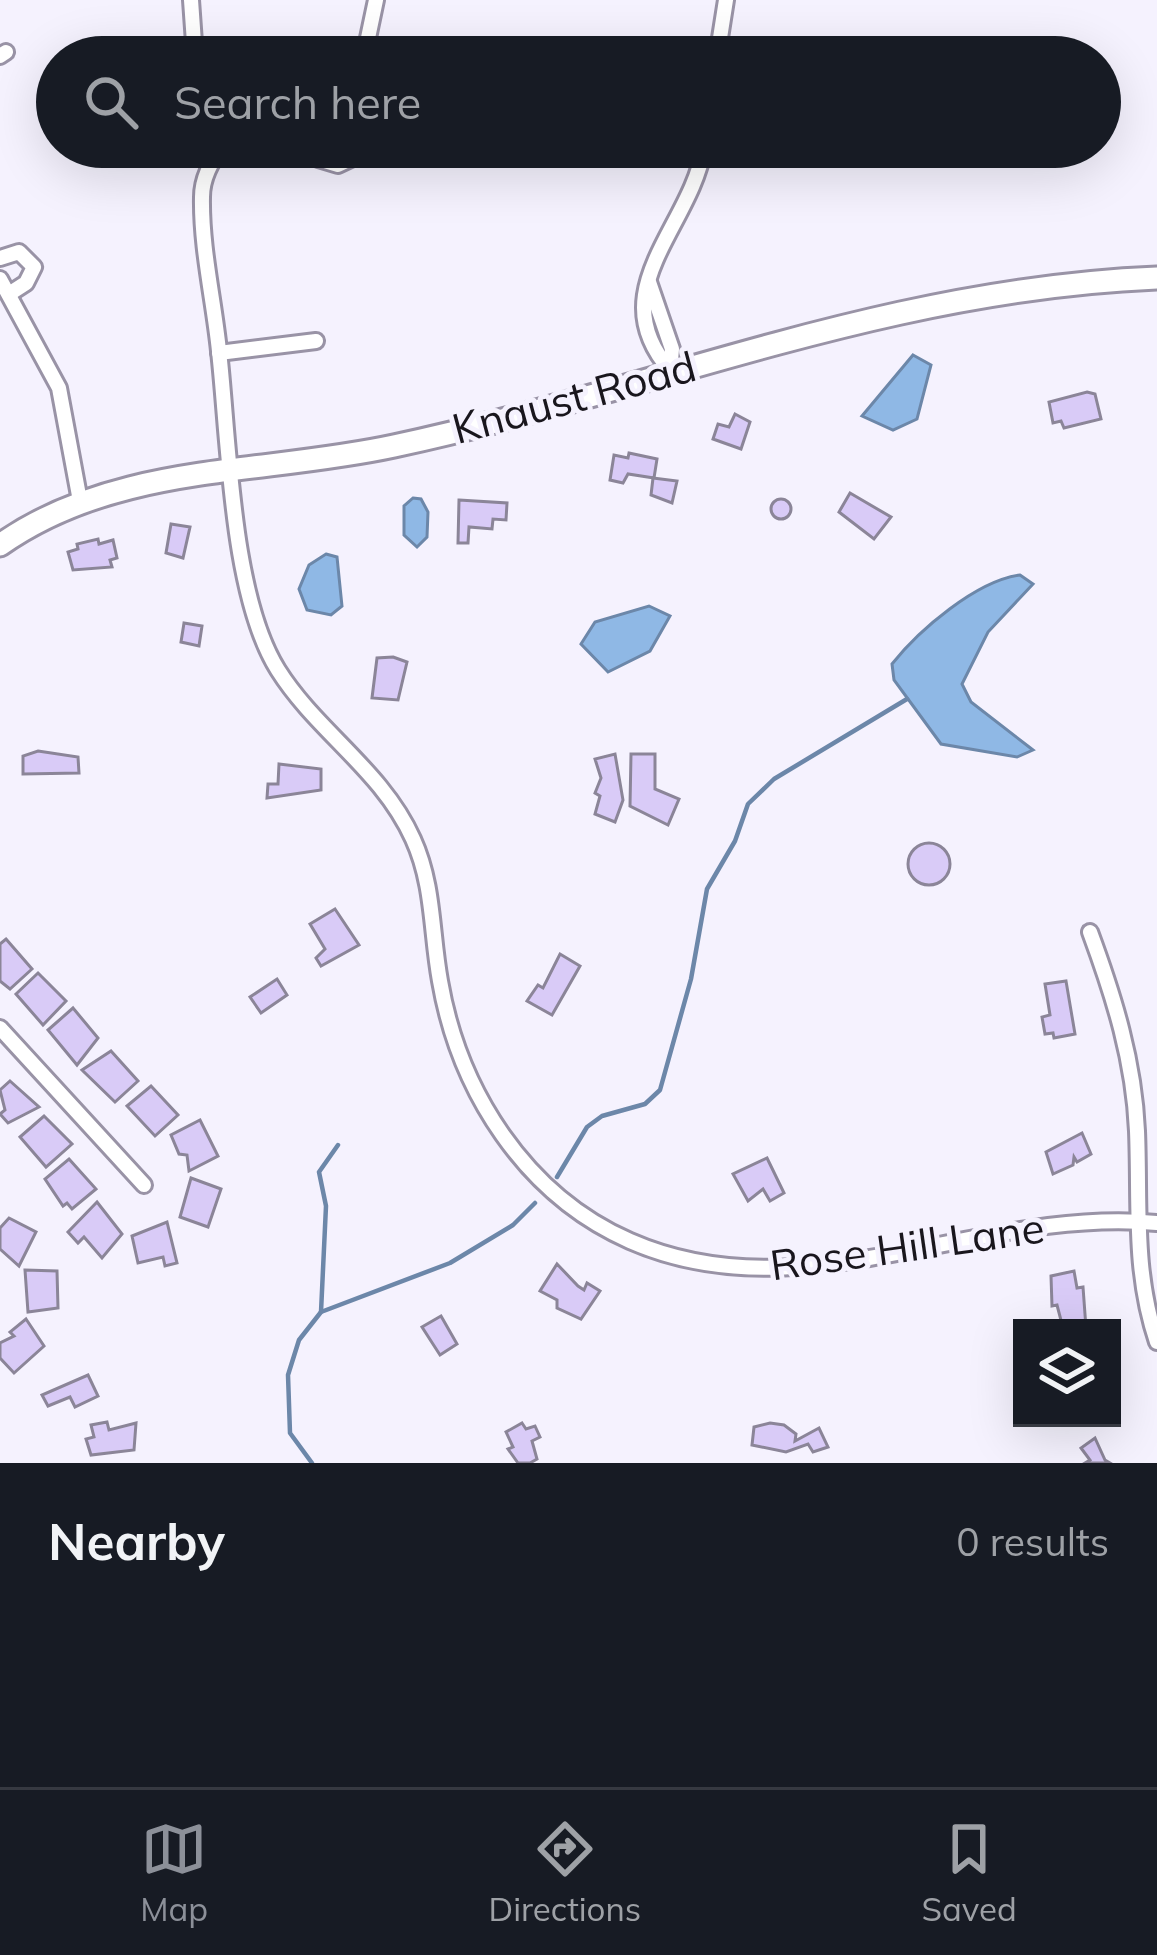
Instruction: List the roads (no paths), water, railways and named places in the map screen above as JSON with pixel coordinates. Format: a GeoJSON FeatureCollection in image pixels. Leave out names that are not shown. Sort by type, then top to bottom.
{"type":"FeatureCollection","features":[{"type":"Feature","properties":{"kind":"main road","name":"Knaust Road"},"geometry":{"type":"LineString","coordinates":[[0,544],[80,501],[139,484],[394,446],[939,302],[1157,278]]}},
{"type":"Feature","properties":{"kind":"street"},"geometry":{"type":"LineString","coordinates":[[191,0],[194,36]]}},
{"type":"Feature","properties":{"kind":"street"},"geometry":{"type":"LineString","coordinates":[[368,36],[376,0]]}},
{"type":"Feature","properties":{"kind":"street"},"geometry":{"type":"LineString","coordinates":[[720,36],[726,0]]}},
{"type":"Feature","properties":{"kind":"street","name":"Rose Hill Lane"},"geometry":{"type":"LineString","coordinates":[[212,168],[202,195],[231,470],[259,630],[301,699],[356,755],[402,814],[429,883],[438,974],[458,1055],[496,1125],[563,1201],[596,1223],[666,1255],[750,1270],[846,1263],[1015,1229],[1157,1223]]}},
{"type":"Feature","properties":{"kind":"street"},"geometry":{"type":"LineString","coordinates":[[670,370],[655,353],[641,302],[660,244],[701,168]]}},
{"type":"Feature","properties":{"kind":"street"},"geometry":{"type":"LineString","coordinates":[[0,258],[20,252],[34,267],[26,283],[9,294]]}},
{"type":"Feature","properties":{"kind":"street"},"geometry":{"type":"LineString","coordinates":[[0,279],[59,388],[80,501]]}},
{"type":"Feature","properties":{"kind":"street"},"geometry":{"type":"LineString","coordinates":[[219,352],[316,341]]}},
{"type":"Feature","properties":{"kind":"street"},"geometry":{"type":"LineString","coordinates":[[1090,932],[1121,1025],[1132,1080],[1135,1221],[1141,1282],[1157,1342]]}},
{"type":"Feature","properties":{"kind":"street"},"geometry":{"type":"LineString","coordinates":[[0,1028],[6,1047],[144,1185]]}},
{"type":"Feature","properties":{"kind":"water"},"geometry":{"type":"Polygon","coordinates":[[[913,355],[931,365],[917,419],[893,430],[862,416],[913,355]]]}},
{"type":"Feature","properties":{"kind":"water"},"geometry":{"type":"Polygon","coordinates":[[[413,498],[421,499],[428,512],[427,537],[417,547],[404,535],[404,506],[413,498]]]}},
{"type":"Feature","properties":{"kind":"water"},"geometry":{"type":"Polygon","coordinates":[[[326,554],[337,557],[342,606],[331,615],[307,610],[299,589],[309,565],[326,554]]]}},
{"type":"Feature","properties":{"kind":"water"},"geometry":{"type":"Polygon","coordinates":[[[1020,575],[1033,584],[988,632],[962,684],[971,702],[1033,750],[1017,757],[941,744],[894,680],[892,664],[967,597],[1020,575]]]}},
{"type":"Feature","properties":{"kind":"water"},"geometry":{"type":"Polygon","coordinates":[[[649,606],[670,616],[650,651],[608,672],[581,644],[595,622],[649,606]]]}},
{"type":"Feature","properties":{"kind":"waterway"},"geometry":{"type":"LineString","coordinates":[[557,1177],[587,1127],[602,1116],[645,1104],[660,1090],[691,979],[707,889],[735,841],[748,804],[774,779],[907,699]]}},
{"type":"Feature","properties":{"kind":"waterway"},"geometry":{"type":"LineString","coordinates":[[321,1312],[326,1206],[319,1172],[338,1145]]}},
{"type":"Feature","properties":{"kind":"waterway"},"geometry":{"type":"LineString","coordinates":[[312,1463],[290,1433],[288,1375],[299,1340],[321,1312],[450,1263],[513,1225],[535,1203]]}}]}
